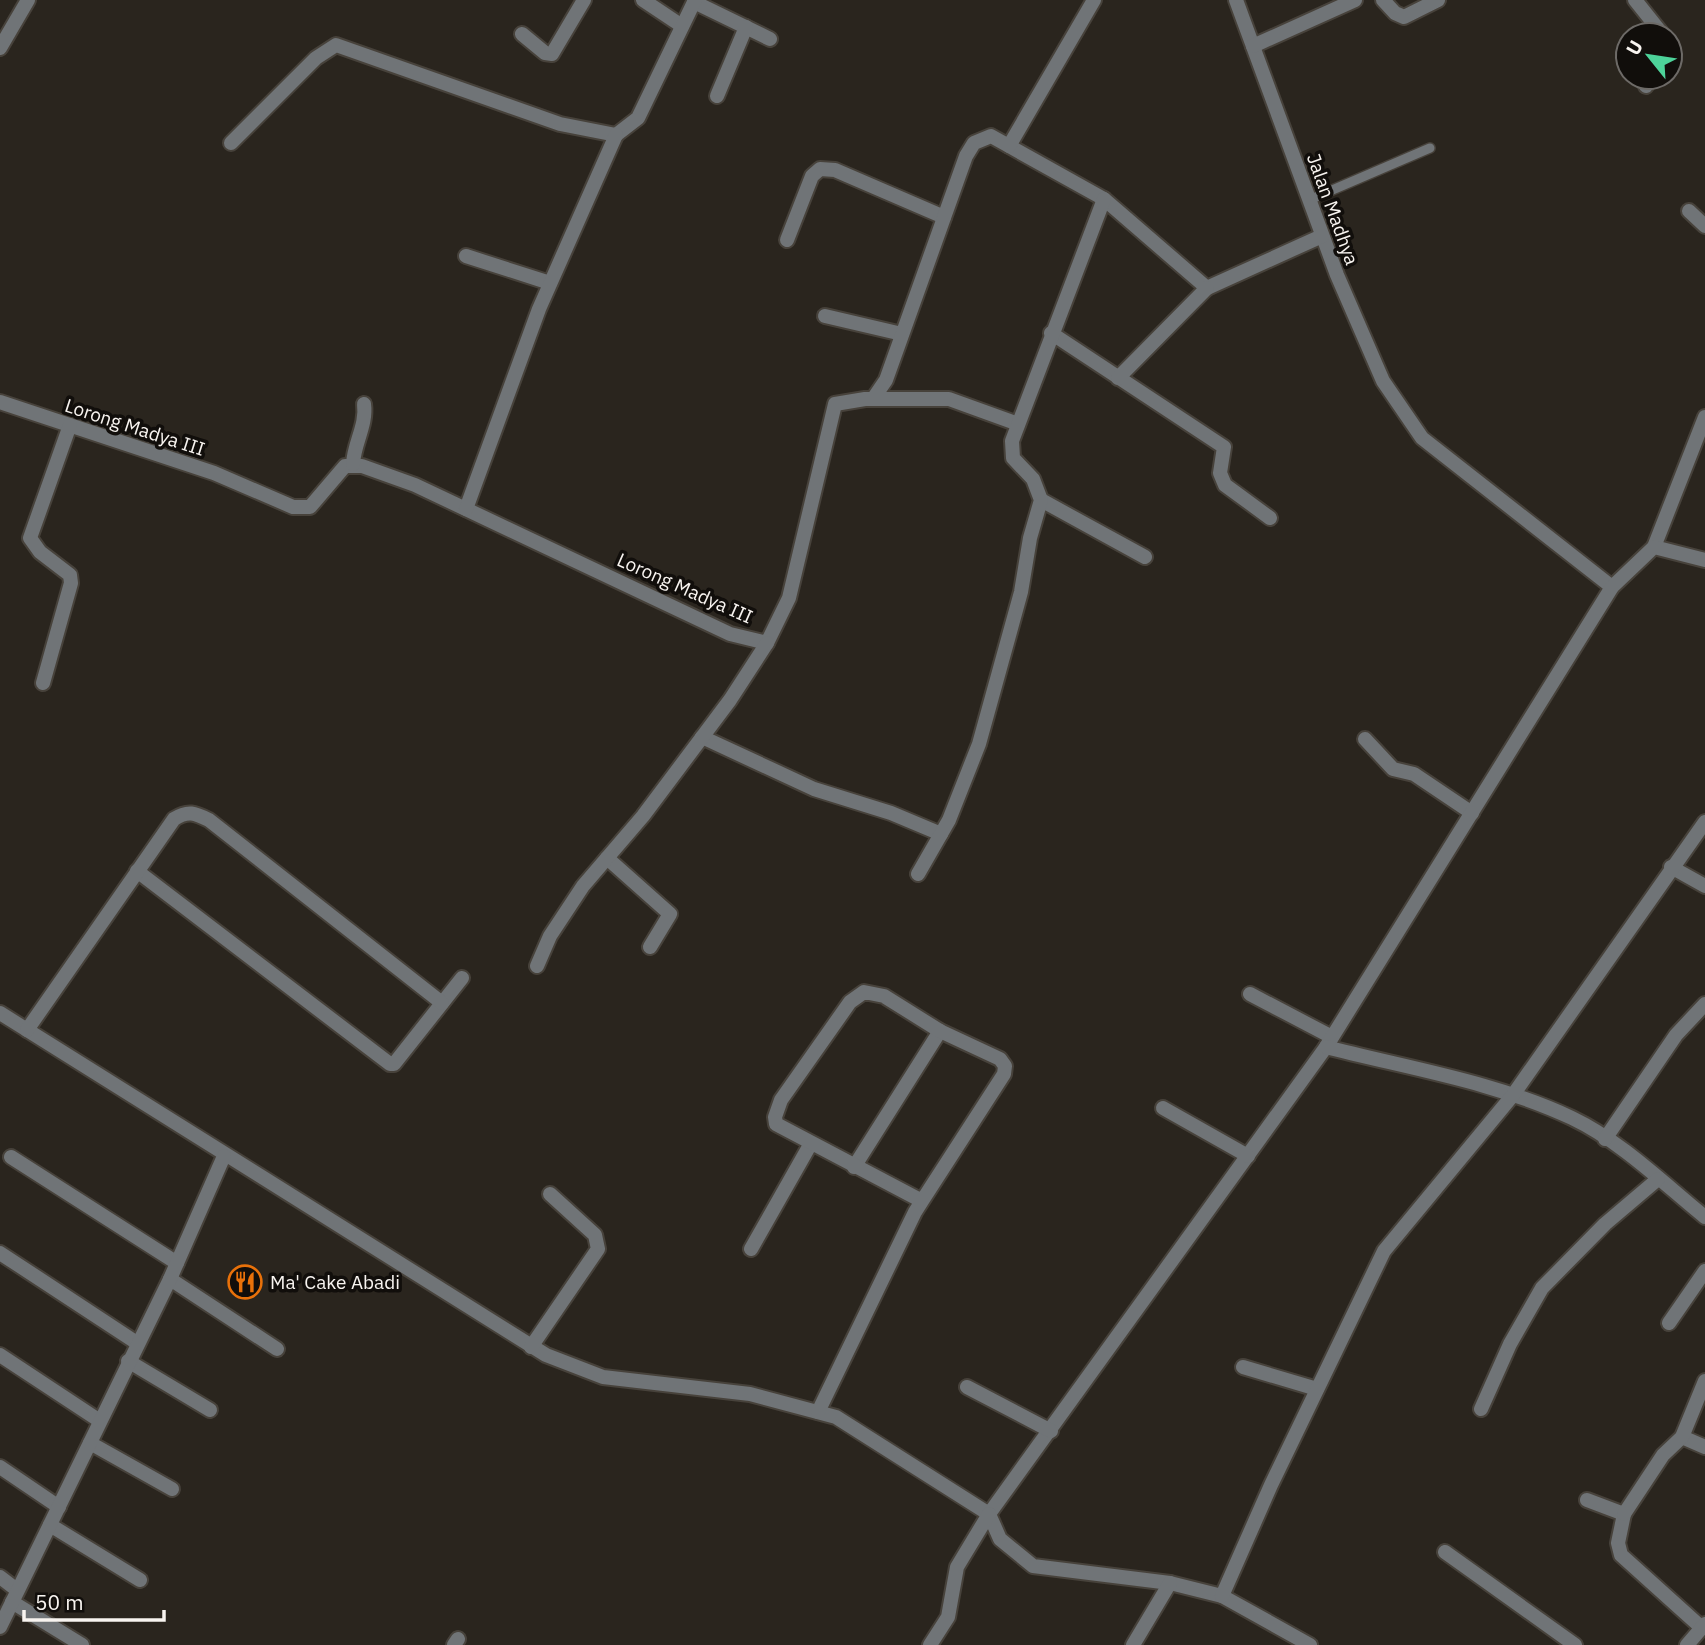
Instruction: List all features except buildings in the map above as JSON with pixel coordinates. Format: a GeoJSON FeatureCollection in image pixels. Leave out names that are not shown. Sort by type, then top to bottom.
{"type":"FeatureCollection","features":[{"type":"Feature","properties":{"kind":"street"},"geometry":{"type":"LineString","coordinates":[[0,48],[28,0]]}},
{"type":"Feature","properties":{"kind":"street"},"geometry":{"type":"LineString","coordinates":[[522,34],[545,52],[552,54],[584,0]]}},
{"type":"Feature","properties":{"kind":"street"},"geometry":{"type":"LineString","coordinates":[[642,0],[682,26]]}},
{"type":"Feature","properties":{"kind":"street"},"geometry":{"type":"LineString","coordinates":[[1009,146],[1094,0]]}},
{"type":"Feature","properties":{"kind":"street","name":"Jalan Madhya"},"geometry":{"type":"LineString","coordinates":[[1237,0],[1322,236],[1383,381],[1422,438],[1612,587]]}},
{"type":"Feature","properties":{"kind":"street"},"geometry":{"type":"LineString","coordinates":[[1254,46],[1355,0]]}},
{"type":"Feature","properties":{"kind":"street"},"geometry":{"type":"LineString","coordinates":[[1383,0],[1395,13],[1404,17],[1438,0]]}},
{"type":"Feature","properties":{"kind":"street"},"geometry":{"type":"LineString","coordinates":[[1635,0],[1652,21]]}},
{"type":"Feature","properties":{"kind":"street"},"geometry":{"type":"LineString","coordinates":[[466,509],[550,284],[616,135],[638,118],[694,1],[770,39]]}},
{"type":"Feature","properties":{"kind":"street"},"geometry":{"type":"LineString","coordinates":[[717,96],[746,27]]}},
{"type":"Feature","properties":{"kind":"street"},"geometry":{"type":"LineString","coordinates":[[231,143],[316,58],[336,45],[561,124],[616,135]]}},
{"type":"Feature","properties":{"kind":"street"},"geometry":{"type":"LineString","coordinates":[[873,399],[886,380],[965,156],[974,143],[991,136],[1104,199],[1207,288]]}},
{"type":"Feature","properties":{"kind":"street"},"geometry":{"type":"LineString","coordinates":[[787,240],[812,176],[820,169],[835,170],[944,216]]}},
{"type":"Feature","properties":{"kind":"street"},"geometry":{"type":"LineString","coordinates":[[918,874],[942,834],[989,712],[1021,592],[1030,538],[1041,500],[1033,479],[1013,458],[1012,441],[1104,199]]}},
{"type":"Feature","properties":{"kind":"street"},"geometry":{"type":"LineString","coordinates":[[1689,211],[1705,226]]}},
{"type":"Feature","properties":{"kind":"street"},"geometry":{"type":"LineString","coordinates":[[1118,378],[1207,288],[1322,236]]}},
{"type":"Feature","properties":{"kind":"street"},"geometry":{"type":"LineString","coordinates":[[466,256],[550,284]]}},
{"type":"Feature","properties":{"kind":"street"},"geometry":{"type":"LineString","coordinates":[[825,316],[902,334]]}},
{"type":"Feature","properties":{"kind":"street"},"geometry":{"type":"LineString","coordinates":[[1051,333],[1224,447],[1220,473],[1225,485],[1270,518]]}},
{"type":"Feature","properties":{"kind":"street"},"geometry":{"type":"LineString","coordinates":[[873,399],[949,400],[1018,424]]}},
{"type":"Feature","properties":{"kind":"street","name":"Lorong Madya III"},"geometry":{"type":"LineString","coordinates":[[0,401],[214,473],[293,507],[310,507],[345,466],[352,464],[415,485],[730,634],[767,643],[789,598],[835,404],[873,399]]}},
{"type":"Feature","properties":{"kind":"street"},"geometry":{"type":"LineString","coordinates":[[352,464],[355,442],[364,420],[364,404]]}},
{"type":"Feature","properties":{"kind":"street"},"geometry":{"type":"LineString","coordinates":[[930,1645],[948,1617],[957,1567],[989,1514],[1329,1042],[1612,587],[1654,547],[1705,417]]}},
{"type":"Feature","properties":{"kind":"street"},"geometry":{"type":"LineString","coordinates":[[43,683],[71,583],[67,569],[40,552],[30,538],[69,425]]}},
{"type":"Feature","properties":{"kind":"street"},"geometry":{"type":"LineString","coordinates":[[1041,500],[1145,557]]}},
{"type":"Feature","properties":{"kind":"street"},"geometry":{"type":"LineString","coordinates":[[1654,547],[1705,560]]}},
{"type":"Feature","properties":{"kind":"street"},"geometry":{"type":"LineString","coordinates":[[537,966],[550,936],[583,886],[702,737],[767,643]]}},
{"type":"Feature","properties":{"kind":"street"},"geometry":{"type":"LineString","coordinates":[[702,737],[814,789],[891,813],[942,834]]}},
{"type":"Feature","properties":{"kind":"street"},"geometry":{"type":"LineString","coordinates":[[1365,738],[1393,769],[1414,774],[1472,813]]}},
{"type":"Feature","properties":{"kind":"street"},"geometry":{"type":"LineString","coordinates":[[27,1030],[174,819],[185,812],[194,812],[209,820],[442,1003]]}},
{"type":"Feature","properties":{"kind":"street"},"geometry":{"type":"LineString","coordinates":[[1222,1596],[1384,1251],[1513,1095],[1705,822]]}},
{"type":"Feature","properties":{"kind":"street"},"geometry":{"type":"LineString","coordinates":[[607,858],[670,915],[650,947]]}},
{"type":"Feature","properties":{"kind":"street"},"geometry":{"type":"LineString","coordinates":[[1671,867],[1705,887]]}},
{"type":"Feature","properties":{"kind":"street"},"geometry":{"type":"LineString","coordinates":[[137,871],[390,1064],[394,1064],[462,978]]}},
{"type":"Feature","properties":{"kind":"street"},"geometry":{"type":"LineString","coordinates":[[818,1412],[922,1201],[1004,1074],[1005,1066],[1000,1059],[940,1031],[884,996],[864,992],[850,1002],[781,1100],[775,1117],[779,1129],[922,1201]]}},
{"type":"Feature","properties":{"kind":"street"},"geometry":{"type":"LineString","coordinates":[[1250,994],[1329,1042],[1513,1095],[1573,1119],[1605,1139],[1705,1217]]}},
{"type":"Feature","properties":{"kind":"street"},"geometry":{"type":"LineString","coordinates":[[1605,1139],[1676,1035],[1705,1004]]}},
{"type":"Feature","properties":{"kind":"street"},"geometry":{"type":"LineString","coordinates":[[0,1013],[531,1347],[603,1377],[750,1394],[836,1417],[989,1514],[1000,1539],[1033,1566],[1170,1583],[1222,1596],[1310,1645]]}},
{"type":"Feature","properties":{"kind":"street"},"geometry":{"type":"LineString","coordinates":[[854,1167],[940,1031]]}},
{"type":"Feature","properties":{"kind":"street"},"geometry":{"type":"LineString","coordinates":[[1163,1108],[1248,1156]]}},
{"type":"Feature","properties":{"kind":"street"},"geometry":{"type":"LineString","coordinates":[[751,1249],[810,1144]]}},
{"type":"Feature","properties":{"kind":"street"},"geometry":{"type":"LineString","coordinates":[[0,1628],[170,1279],[224,1156]]}},
{"type":"Feature","properties":{"kind":"street"},"geometry":{"type":"LineString","coordinates":[[11,1157],[177,1262]]}},
{"type":"Feature","properties":{"kind":"street"},"geometry":{"type":"LineString","coordinates":[[1481,1409],[1510,1344],[1542,1288],[1605,1224],[1658,1179]]}},
{"type":"Feature","properties":{"kind":"street"},"geometry":{"type":"LineString","coordinates":[[531,1347],[598,1249],[595,1235],[550,1194]]}},
{"type":"Feature","properties":{"kind":"street"},"geometry":{"type":"LineString","coordinates":[[0,1254],[137,1343]]}},
{"type":"Feature","properties":{"kind":"street"},"geometry":{"type":"LineString","coordinates":[[1669,1323],[1705,1271]]}},
{"type":"Feature","properties":{"kind":"street"},"geometry":{"type":"LineString","coordinates":[[170,1279],[277,1349]]}},
{"type":"Feature","properties":{"kind":"street"},"geometry":{"type":"LineString","coordinates":[[0,1355],[100,1421]]}},
{"type":"Feature","properties":{"kind":"street"},"geometry":{"type":"LineString","coordinates":[[128,1361],[210,1410]]}},
{"type":"Feature","properties":{"kind":"street"},"geometry":{"type":"LineString","coordinates":[[1243,1367],[1317,1389]]}},
{"type":"Feature","properties":{"kind":"street"},"geometry":{"type":"LineString","coordinates":[[1687,1645],[1704,1626],[1621,1556],[1618,1544],[1624,1514],[1663,1455],[1682,1437],[1705,1381]]}},
{"type":"Feature","properties":{"kind":"street"},"geometry":{"type":"LineString","coordinates":[[967,1387],[1051,1431]]}},
{"type":"Feature","properties":{"kind":"street"},"geometry":{"type":"LineString","coordinates":[[1682,1437],[1705,1447]]}},
{"type":"Feature","properties":{"kind":"street"},"geometry":{"type":"LineString","coordinates":[[90,1443],[172,1489]]}},
{"type":"Feature","properties":{"kind":"street"},"geometry":{"type":"LineString","coordinates":[[0,1467],[59,1507]]}},
{"type":"Feature","properties":{"kind":"street"},"geometry":{"type":"LineString","coordinates":[[1587,1500],[1624,1514]]}},
{"type":"Feature","properties":{"kind":"street"},"geometry":{"type":"LineString","coordinates":[[50,1525],[140,1580]]}},
{"type":"Feature","properties":{"kind":"street"},"geometry":{"type":"LineString","coordinates":[[1446,1552],[1575,1645]]}},
{"type":"Feature","properties":{"kind":"street"},"geometry":{"type":"LineString","coordinates":[[0,1577],[14,1596],[82,1645]]}},
{"type":"Feature","properties":{"kind":"street"},"geometry":{"type":"LineString","coordinates":[[1133,1645],[1170,1583]]}},
{"type":"Feature","properties":{"kind":"lane"},"geometry":{"type":"LineString","coordinates":[[1309,200],[1430,148]]}},
{"type":"Feature","properties":{"kind":"place","name":"Ma' Cake Abadi"},"geometry":{"type":"Point","coordinates":[245,1282]}}]}
